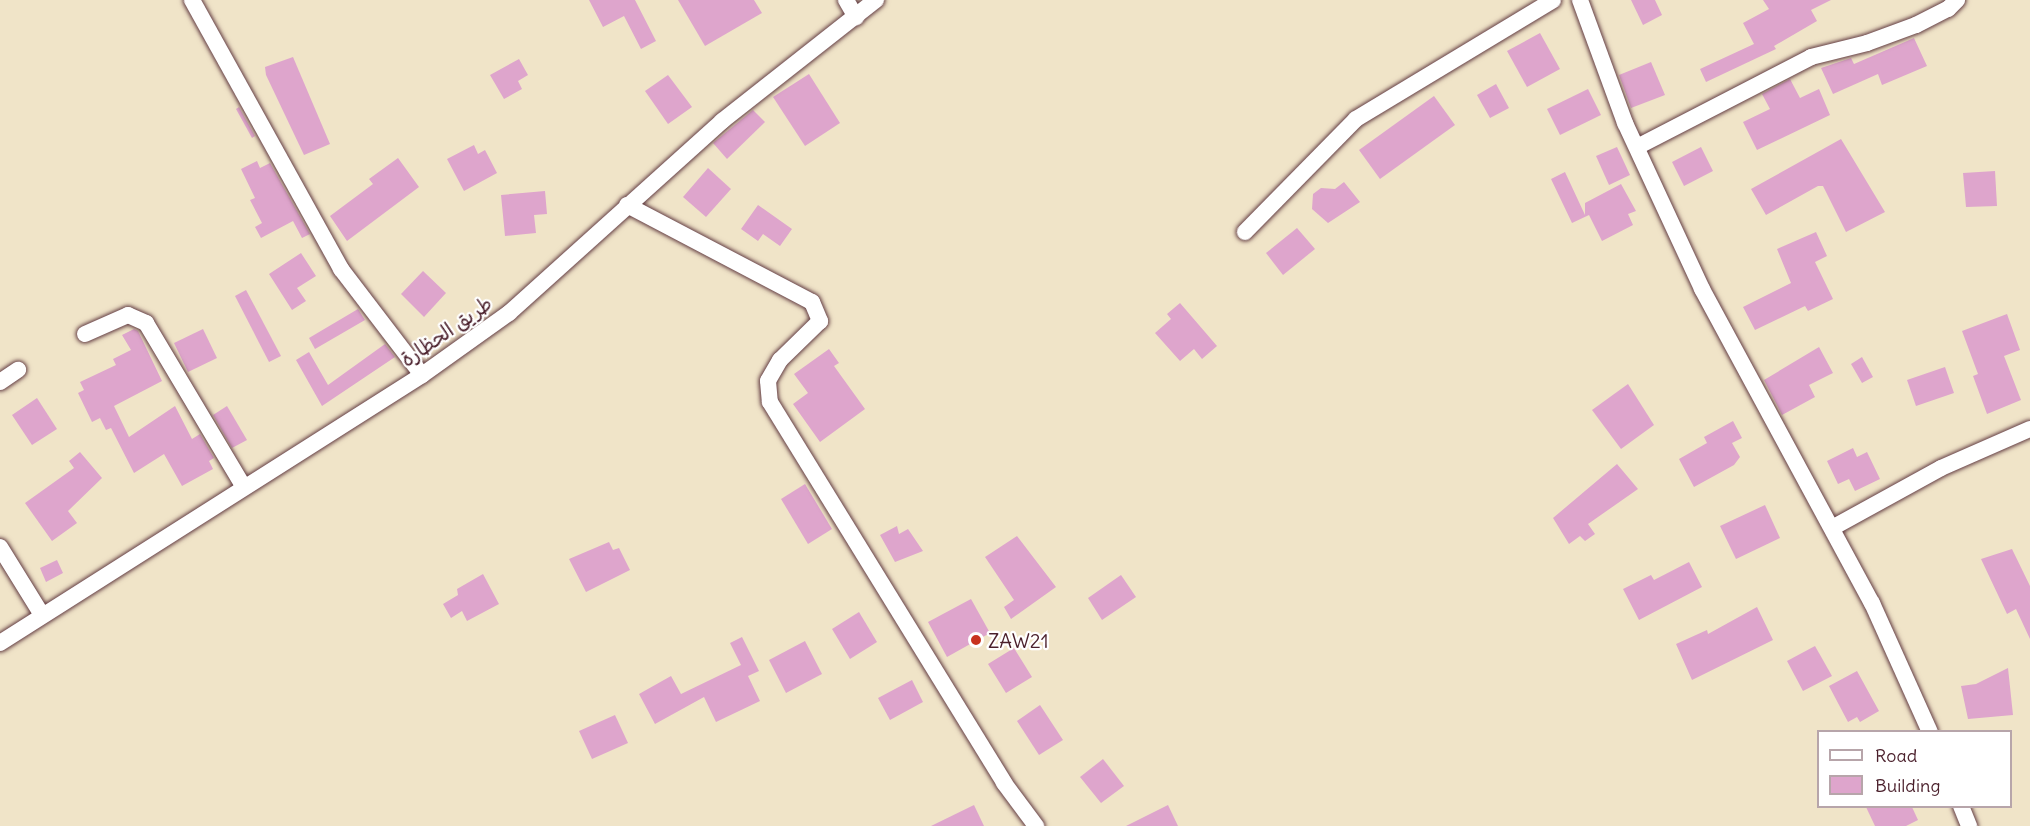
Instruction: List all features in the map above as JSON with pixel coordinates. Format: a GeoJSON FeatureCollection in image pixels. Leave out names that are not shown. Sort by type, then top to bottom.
{"type":"FeatureCollection","features":[{"type":"Feature","properties":{"kind":"street"},"geometry":{"type":"LineString","coordinates":[[192,0],[341,269],[422,375]]}},
{"type":"Feature","properties":{"kind":"street"},"geometry":{"type":"LineString","coordinates":[[846,0],[856,17]]}},
{"type":"Feature","properties":{"kind":"street","name":"طريق الحظارة"},"geometry":{"type":"LineString","coordinates":[[0,643],[243,486],[422,375],[550,279],[627,205],[722,121],[876,0]]}},
{"type":"Feature","properties":{"kind":"street"},"geometry":{"type":"LineString","coordinates":[[1245,232],[1356,119],[1553,0]]}},
{"type":"Feature","properties":{"kind":"street"},"geometry":{"type":"LineString","coordinates":[[1580,0],[1637,147],[1702,289],[1832,528],[1906,672],[1929,730]]}},
{"type":"Feature","properties":{"kind":"street"},"geometry":{"type":"LineString","coordinates":[[1637,147],[1811,57],[1867,43],[1916,25],[1948,9],[1957,0]]}},
{"type":"Feature","properties":{"kind":"street"},"geometry":{"type":"LineString","coordinates":[[627,205],[812,302],[820,321],[780,360],[768,381],[770,402],[1004,783],[1036,826]]}},
{"type":"Feature","properties":{"kind":"street"},"geometry":{"type":"LineString","coordinates":[[85,334],[128,315],[146,323],[243,486]]}},
{"type":"Feature","properties":{"kind":"street"},"geometry":{"type":"LineString","coordinates":[[0,382],[18,370]]}},
{"type":"Feature","properties":{"kind":"street"},"geometry":{"type":"LineString","coordinates":[[1832,528],[1941,468],[2030,429]]}},
{"type":"Feature","properties":{"kind":"street"},"geometry":{"type":"LineString","coordinates":[[0,548],[42,615]]}},
{"type":"Feature","properties":{"kind":"street"},"geometry":{"type":"LineString","coordinates":[[1961,808],[1970,826]]}},
{"type":"Feature","properties":{"kind":"building"},"geometry":{"type":"Polygon","coordinates":[[[589,0],[635,0],[656,41],[641,49],[624,16],[603,27],[589,0]]]}},
{"type":"Feature","properties":{"kind":"building"},"geometry":{"type":"Polygon","coordinates":[[[678,0],[754,0],[762,13],[705,46],[678,0]]]}},
{"type":"Feature","properties":{"kind":"building"},"geometry":{"type":"Polygon","coordinates":[[[1631,0],[1655,0],[1662,15],[1643,25],[1631,0]]]}},
{"type":"Feature","properties":{"kind":"building"},"geometry":{"type":"Polygon","coordinates":[[[1763,0],[1831,0],[1811,10],[1817,21],[1774,46],[1776,49],[1706,82],[1700,69],[1754,44],[1743,23],[1769,9],[1763,0]]]}},
{"type":"Feature","properties":{"kind":"building"},"geometry":{"type":"Polygon","coordinates":[[[1540,33],[1560,69],[1527,87],[1507,51],[1540,33]]]}},
{"type":"Feature","properties":{"kind":"building"},"geometry":{"type":"Polygon","coordinates":[[[1914,38],[1927,66],[1882,85],[1878,74],[1833,94],[1821,68],[1851,58],[1854,64],[1914,38]]]}},
{"type":"Feature","properties":{"kind":"building"},"geometry":{"type":"Polygon","coordinates":[[[293,57],[330,144],[304,155],[266,75],[265,67],[293,57]]]}},
{"type":"Feature","properties":{"kind":"building"},"geometry":{"type":"Polygon","coordinates":[[[519,59],[528,75],[518,81],[522,89],[504,99],[490,75],[519,59]]]}},
{"type":"Feature","properties":{"kind":"building"},"geometry":{"type":"Polygon","coordinates":[[[1651,62],[1665,95],[1631,108],[1619,75],[1651,62]]]}},
{"type":"Feature","properties":{"kind":"building"},"geometry":{"type":"Polygon","coordinates":[[[809,74],[840,123],[805,146],[773,97],[809,74]]]}},
{"type":"Feature","properties":{"kind":"building"},"geometry":{"type":"Polygon","coordinates":[[[668,75],[692,107],[668,124],[645,91],[668,75]]]}},
{"type":"Feature","properties":{"kind":"building"},"geometry":{"type":"Polygon","coordinates":[[[1790,79],[1800,98],[1819,89],[1830,115],[1757,150],[1743,122],[1770,109],[1762,94],[1790,79]]]}},
{"type":"Feature","properties":{"kind":"building"},"geometry":{"type":"Polygon","coordinates":[[[1496,84],[1509,108],[1490,118],[1477,95],[1496,84]]]}},
{"type":"Feature","properties":{"kind":"building"},"geometry":{"type":"Polygon","coordinates":[[[1588,89],[1601,115],[1560,135],[1547,109],[1588,89]]]}},
{"type":"Feature","properties":{"kind":"building"},"geometry":{"type":"Polygon","coordinates":[[[1434,96],[1455,125],[1380,179],[1359,150],[1434,96]]]}},
{"type":"Feature","properties":{"kind":"building"},"geometry":{"type":"Polygon","coordinates":[[[239,107],[255,136],[252,138],[236,109],[239,107]]]}},
{"type":"Feature","properties":{"kind":"building"},"geometry":{"type":"Polygon","coordinates":[[[753,110],[765,122],[727,159],[713,143],[753,110]]]}},
{"type":"Feature","properties":{"kind":"building"},"geometry":{"type":"Polygon","coordinates":[[[1841,139],[1885,212],[1846,232],[1823,186],[1818,186],[1766,215],[1751,189],[1841,139]]]}},
{"type":"Feature","properties":{"kind":"building"},"geometry":{"type":"Polygon","coordinates":[[[474,145],[478,154],[485,150],[497,173],[464,191],[447,159],[474,145]]]}},
{"type":"Feature","properties":{"kind":"building"},"geometry":{"type":"Polygon","coordinates":[[[1617,147],[1630,175],[1609,185],[1596,156],[1617,147]]]}},
{"type":"Feature","properties":{"kind":"building"},"geometry":{"type":"Polygon","coordinates":[[[1701,147],[1713,171],[1684,186],[1672,162],[1701,147]]]}},
{"type":"Feature","properties":{"kind":"building"},"geometry":{"type":"Polygon","coordinates":[[[398,158],[419,187],[347,241],[330,216],[373,184],[369,179],[398,158]]]}},
{"type":"Feature","properties":{"kind":"building"},"geometry":{"type":"Polygon","coordinates":[[[257,161],[260,168],[270,163],[310,234],[302,238],[293,221],[261,238],[255,227],[262,223],[250,200],[255,198],[241,169],[257,161]]]}},
{"type":"Feature","properties":{"kind":"building"},"geometry":{"type":"Polygon","coordinates":[[[708,168],[731,189],[706,217],[683,197],[708,168]]]}},
{"type":"Feature","properties":{"kind":"building"},"geometry":{"type":"Polygon","coordinates":[[[1995,171],[1997,206],[1966,207],[1963,173],[1995,171]]]}},
{"type":"Feature","properties":{"kind":"building"},"geometry":{"type":"Polygon","coordinates":[[[1565,172],[1585,215],[1585,203],[1621,184],[1636,211],[1628,214],[1633,225],[1602,241],[1589,215],[1572,223],[1551,179],[1565,172]]]}},
{"type":"Feature","properties":{"kind":"building"},"geometry":{"type":"Polygon","coordinates":[[[1344,182],[1360,202],[1328,223],[1312,209],[1313,194],[1321,188],[1335,189],[1344,182]]]}},
{"type":"Feature","properties":{"kind":"building"},"geometry":{"type":"Polygon","coordinates":[[[545,191],[547,214],[534,215],[536,233],[505,236],[501,195],[545,191]]]}},
{"type":"Feature","properties":{"kind":"building"},"geometry":{"type":"Polygon","coordinates":[[[758,205],[792,229],[780,246],[763,234],[758,241],[741,229],[758,205]]]}},
{"type":"Feature","properties":{"kind":"building"},"geometry":{"type":"Polygon","coordinates":[[[1297,228],[1315,249],[1283,275],[1266,253],[1297,228]]]}},
{"type":"Feature","properties":{"kind":"building"},"geometry":{"type":"Polygon","coordinates":[[[1816,232],[1827,256],[1815,262],[1833,299],[1808,311],[1805,306],[1755,330],[1743,307],[1791,283],[1777,249],[1816,232]]]}},
{"type":"Feature","properties":{"kind":"building"},"geometry":{"type":"Polygon","coordinates":[[[301,253],[316,276],[297,288],[306,301],[292,310],[269,274],[301,253]]]}},
{"type":"Feature","properties":{"kind":"building"},"geometry":{"type":"Polygon","coordinates":[[[423,271],[446,293],[424,317],[401,294],[423,271]]]}},
{"type":"Feature","properties":{"kind":"building"},"geometry":{"type":"Polygon","coordinates":[[[246,290],[281,356],[269,362],[235,296],[246,290]]]}},
{"type":"Feature","properties":{"kind":"building"},"geometry":{"type":"Polygon","coordinates":[[[1180,303],[1217,346],[1202,359],[1194,349],[1180,361],[1155,333],[1171,319],[1167,314],[1180,303]]]}},
{"type":"Feature","properties":{"kind":"building"},"geometry":{"type":"Polygon","coordinates":[[[358,309],[365,320],[315,349],[309,338],[358,309]]]}},
{"type":"Feature","properties":{"kind":"building"},"geometry":{"type":"Polygon","coordinates":[[[2007,314],[2020,350],[2004,356],[2021,400],[1987,414],[1973,376],[1978,374],[1962,331],[2007,314]]]}},
{"type":"Feature","properties":{"kind":"building"},"geometry":{"type":"Polygon","coordinates":[[[134,329],[138,331],[162,381],[114,406],[129,437],[175,406],[192,439],[200,434],[214,458],[209,461],[213,469],[182,486],[164,454],[134,473],[111,428],[106,430],[100,418],[92,422],[78,393],[84,390],[80,382],[116,365],[113,359],[131,350],[122,335],[134,329]]]}},
{"type":"Feature","properties":{"kind":"building"},"geometry":{"type":"Polygon","coordinates":[[[203,329],[217,358],[188,372],[174,343],[203,329]]]}},
{"type":"Feature","properties":{"kind":"building"},"geometry":{"type":"Polygon","coordinates":[[[385,344],[395,357],[322,406],[296,360],[309,352],[328,385],[385,344]]]}},
{"type":"Feature","properties":{"kind":"building"},"geometry":{"type":"Polygon","coordinates":[[[1819,347],[1833,373],[1809,385],[1815,397],[1782,415],[1764,380],[1819,347]]]}},
{"type":"Feature","properties":{"kind":"building"},"geometry":{"type":"Polygon","coordinates":[[[829,349],[839,363],[834,366],[865,409],[820,442],[793,404],[808,393],[794,374],[829,349]]]}},
{"type":"Feature","properties":{"kind":"building"},"geometry":{"type":"Polygon","coordinates":[[[1862,357],[1873,377],[1862,383],[1851,364],[1862,357]]]}},
{"type":"Feature","properties":{"kind":"building"},"geometry":{"type":"Polygon","coordinates":[[[1945,367],[1954,393],[1916,406],[1907,380],[1945,367]]]}},
{"type":"Feature","properties":{"kind":"building"},"geometry":{"type":"Polygon","coordinates":[[[1628,384],[1654,425],[1621,449],[1592,410],[1628,384]]]}},
{"type":"Feature","properties":{"kind":"building"},"geometry":{"type":"Polygon","coordinates":[[[37,398],[57,429],[32,445],[12,415],[37,398]]]}},
{"type":"Feature","properties":{"kind":"building"},"geometry":{"type":"Polygon","coordinates":[[[227,406],[247,440],[232,448],[213,415],[227,406]]]}},
{"type":"Feature","properties":{"kind":"building"},"geometry":{"type":"Polygon","coordinates":[[[1733,421],[1742,438],[1732,443],[1740,457],[1734,465],[1694,487],[1679,459],[1707,443],[1704,437],[1733,421]]]}},
{"type":"Feature","properties":{"kind":"building"},"geometry":{"type":"Polygon","coordinates":[[[1853,448],[1857,457],[1867,452],[1880,479],[1855,491],[1849,479],[1838,484],[1827,461],[1853,448]]]}},
{"type":"Feature","properties":{"kind":"building"},"geometry":{"type":"Polygon","coordinates":[[[80,452],[102,478],[68,511],[77,523],[52,541],[25,503],[74,468],[69,461],[80,452]]]}},
{"type":"Feature","properties":{"kind":"building"},"geometry":{"type":"Polygon","coordinates":[[[1617,464],[1638,489],[1588,524],[1595,534],[1585,541],[1580,536],[1569,544],[1553,518],[1617,464]]]}},
{"type":"Feature","properties":{"kind":"building"},"geometry":{"type":"Polygon","coordinates":[[[805,484],[832,529],[808,544],[781,499],[805,484]]]}},
{"type":"Feature","properties":{"kind":"building"},"geometry":{"type":"Polygon","coordinates":[[[1765,505],[1780,538],[1736,559],[1720,526],[1765,505]]]}},
{"type":"Feature","properties":{"kind":"building"},"geometry":{"type":"Polygon","coordinates":[[[897,526],[899,534],[908,529],[923,551],[895,562],[880,535],[897,526]]]}},
{"type":"Feature","properties":{"kind":"building"},"geometry":{"type":"Polygon","coordinates":[[[1017,536],[1056,587],[1011,619],[1004,607],[1014,600],[985,557],[1017,536]]]}},
{"type":"Feature","properties":{"kind":"building"},"geometry":{"type":"Polygon","coordinates":[[[609,542],[613,550],[619,548],[630,570],[586,592],[569,559],[609,542]]]}},
{"type":"Feature","properties":{"kind":"building"},"geometry":{"type":"Polygon","coordinates":[[[2012,549],[2030,586],[2030,639],[2016,609],[2007,614],[1981,559],[2012,549]]]}},
{"type":"Feature","properties":{"kind":"building"},"geometry":{"type":"Polygon","coordinates":[[[57,560],[63,573],[46,582],[40,568],[57,560]]]}},
{"type":"Feature","properties":{"kind":"building"},"geometry":{"type":"Polygon","coordinates":[[[1689,562],[1702,587],[1639,620],[1623,589],[1651,575],[1654,580],[1689,562]]]}},
{"type":"Feature","properties":{"kind":"building"},"geometry":{"type":"Polygon","coordinates":[[[483,574],[499,604],[467,621],[462,611],[451,618],[443,604],[458,595],[457,589],[483,574]]]}},
{"type":"Feature","properties":{"kind":"building"},"geometry":{"type":"Polygon","coordinates":[[[1121,575],[1136,597],[1102,620],[1088,598],[1121,575]]]}},
{"type":"Feature","properties":{"kind":"building"},"geometry":{"type":"Polygon","coordinates":[[[971,599],[990,633],[947,657],[928,622],[971,599]]]}},
{"type":"Feature","properties":{"kind":"building"},"geometry":{"type":"Polygon","coordinates":[[[1757,607],[1773,640],[1692,680],[1676,644],[1707,630],[1708,634],[1757,607]]]}},
{"type":"Feature","properties":{"kind":"building"},"geometry":{"type":"Polygon","coordinates":[[[859,612],[877,642],[850,659],[832,629],[859,612]]]}},
{"type":"Feature","properties":{"kind":"building"},"geometry":{"type":"Polygon","coordinates":[[[742,637],[759,671],[748,676],[760,701],[716,722],[704,697],[655,724],[639,694],[671,676],[681,694],[741,665],[730,643],[742,637]]]}},
{"type":"Feature","properties":{"kind":"building"},"geometry":{"type":"Polygon","coordinates":[[[805,641],[822,674],[786,693],[769,660],[805,641]]]}},
{"type":"Feature","properties":{"kind":"building"},"geometry":{"type":"Polygon","coordinates":[[[1815,646],[1832,676],[1803,691],[1787,661],[1815,646]]]}},
{"type":"Feature","properties":{"kind":"building"},"geometry":{"type":"Polygon","coordinates":[[[1014,648],[1032,677],[1006,693],[988,664],[1014,648]]]}},
{"type":"Feature","properties":{"kind":"building"},"geometry":{"type":"Polygon","coordinates":[[[2008,668],[2013,715],[1968,719],[1961,686],[1976,684],[2008,668]]]}},
{"type":"Feature","properties":{"kind":"building"},"geometry":{"type":"Polygon","coordinates":[[[1857,671],[1879,711],[1860,722],[1857,717],[1848,722],[1829,686],[1857,671]]]}},
{"type":"Feature","properties":{"kind":"building"},"geometry":{"type":"Polygon","coordinates":[[[912,680],[923,702],[890,720],[878,698],[912,680]]]}},
{"type":"Feature","properties":{"kind":"building"},"geometry":{"type":"Polygon","coordinates":[[[1040,705],[1063,740],[1039,755],[1017,721],[1040,705]]]}},
{"type":"Feature","properties":{"kind":"building"},"geometry":{"type":"Polygon","coordinates":[[[615,715],[628,743],[592,759],[579,731],[615,715]]]}},
{"type":"Feature","properties":{"kind":"building"},"geometry":{"type":"Polygon","coordinates":[[[1103,759],[1124,786],[1101,803],[1080,777],[1103,759]]]}},
{"type":"Feature","properties":{"kind":"building"},"geometry":{"type":"Polygon","coordinates":[[[974,805],[984,826],[931,826],[974,805]]]}},
{"type":"Feature","properties":{"kind":"building"},"geometry":{"type":"Polygon","coordinates":[[[1168,805],[1178,826],[1126,826],[1168,805]]]}},
{"type":"Feature","properties":{"kind":"building"},"geometry":{"type":"Polygon","coordinates":[[[1866,808],[1912,808],[1918,820],[1906,826],[1875,826],[1866,808]]]}},
{"type":"Feature","properties":{"kind":"place","name":"ZAW21"},"geometry":{"type":"Point","coordinates":[976,640]}}]}
